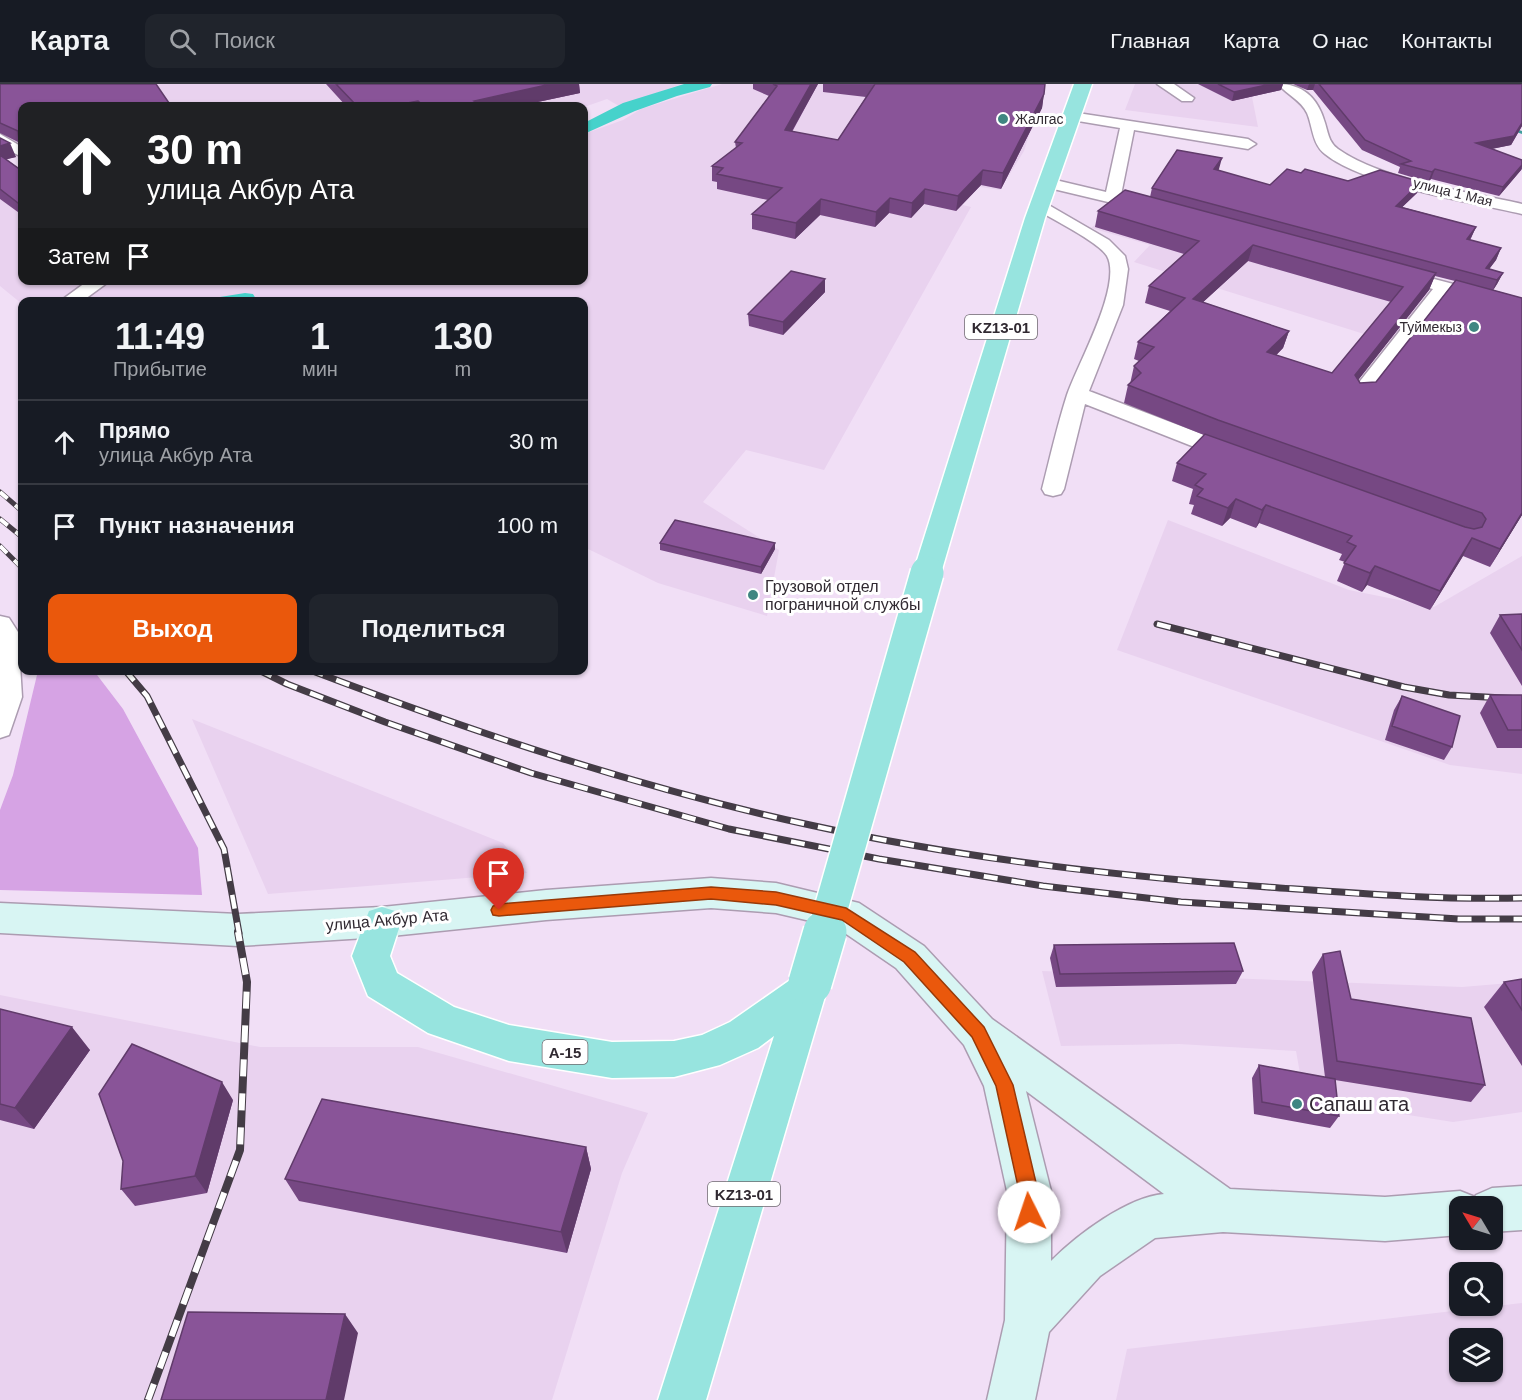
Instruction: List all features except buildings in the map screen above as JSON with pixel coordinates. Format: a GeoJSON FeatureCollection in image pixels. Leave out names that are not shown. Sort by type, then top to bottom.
{"type":"FeatureCollection","features":[{"type":"Feature","properties":{"kind":"highway","name":"KZ13-01"},"geometry":{"type":"LineString","coordinates":[[682,1400],[809,986],[927,573],[958,478],[1012,288],[1083,84]]}},
{"type":"Feature","properties":{"kind":"highway","name":"A-15"},"geometry":{"type":"LineString","coordinates":[[382,922],[371,956],[382,984],[442,1021],[509,1043],[612,1060],[674,1059],[706,1052],[744,1035],[809,986]]}},
{"type":"Feature","properties":{"kind":"main road","name":"улица Акбур Ата"},"geometry":{"type":"LineString","coordinates":[[0,918],[238,930],[382,922],[546,905],[711,893],[776,898],[846,914],[910,957],[978,1032]]}},
{"type":"Feature","properties":{"kind":"main road"},"geometry":{"type":"LineString","coordinates":[[978,1032],[1223,1210]]}},
{"type":"Feature","properties":{"kind":"main road"},"geometry":{"type":"LineString","coordinates":[[978,1032],[1004,1085],[1029,1191],[1028,1320],[1011,1400]]}},
{"type":"Feature","properties":{"kind":"main road"},"geometry":{"type":"LineString","coordinates":[[1503,1209],[1522,1208]]}},
{"type":"Feature","properties":{"kind":"main road"},"geometry":{"type":"LineString","coordinates":[[1028,1320],[1084,1260],[1148,1217],[1223,1210],[1385,1219],[1449,1214]]}},
{"type":"Feature","properties":{"kind":"street"},"geometry":{"type":"LineString","coordinates":[[1164,84],[1186,98]]}},
{"type":"Feature","properties":{"kind":"street","name":"улица 1 Мая"},"geometry":{"type":"LineString","coordinates":[[1285,84],[1308,102],[1315,115],[1324,144],[1338,157],[1384,175],[1522,209]]}},
{"type":"Feature","properties":{"kind":"street"},"geometry":{"type":"LineString","coordinates":[[1071,116],[1248,144]]}},
{"type":"Feature","properties":{"kind":"street"},"geometry":{"type":"LineString","coordinates":[[1113,197],[1128,125]]}},
{"type":"Feature","properties":{"kind":"street"},"geometry":{"type":"LineString","coordinates":[[0,140],[18,151]]}},
{"type":"Feature","properties":{"kind":"street"},"geometry":{"type":"LineString","coordinates":[[1047,183],[1113,197],[1169,213]]}},
{"type":"Feature","properties":{"kind":"street"},"geometry":{"type":"LineString","coordinates":[[1040,205],[1075,225],[1116,255],[1121,272],[1116,299],[1078,393],[1053,489]]}},
{"type":"Feature","properties":{"kind":"street"},"geometry":{"type":"LineString","coordinates":[[1376,269],[1522,308]]}},
{"type":"Feature","properties":{"kind":"street"},"geometry":{"type":"LineString","coordinates":[[76,297],[94,285]]}},
{"type":"Feature","properties":{"kind":"street"},"geometry":{"type":"LineString","coordinates":[[1360,394],[1444,287]]}},
{"type":"Feature","properties":{"kind":"street"},"geometry":{"type":"LineString","coordinates":[[1078,393],[1168,431],[1256,463]]}},
{"type":"Feature","properties":{"kind":"street"},"geometry":{"type":"LineString","coordinates":[[0,624],[6,632],[9,697],[0,729]]}},
{"type":"Feature","properties":{"kind":"shaded area"},"geometry":{"type":"Polygon","coordinates":[[[0,84],[682,84],[619,106],[607,99],[588,106],[588,102],[18,102],[18,143],[0,131],[0,84]]]}},
{"type":"Feature","properties":{"kind":"shaded area"},"geometry":{"type":"Polygon","coordinates":[[[722,84],[1045,84],[1024,151],[1000,190],[864,169],[929,197],[971,207],[824,470],[746,450],[703,502],[779,550],[767,616],[658,583],[588,549],[588,297],[18,297],[18,301],[0,286],[0,161],[18,174],[18,285],[588,285],[588,133],[623,120],[641,109],[722,84]]]}},
{"type":"Feature","properties":{"kind":"shaded area"},"geometry":{"type":"Polygon","coordinates":[[[1135,84],[1241,84],[1251,92],[1258,127],[1125,110],[1135,84]]]}},
{"type":"Feature","properties":{"kind":"shaded area"},"geometry":{"type":"Polygon","coordinates":[[[1118,207],[1436,293],[1396,344],[1134,262],[1150,245],[1091,228],[1118,207]]]}},
{"type":"Feature","properties":{"kind":"shaded area"},"geometry":{"type":"Polygon","coordinates":[[[1168,520],[1349,590],[1434,607],[1522,556],[1522,774],[1450,765],[1117,650],[1168,520]]]}},
{"type":"Feature","properties":{"kind":"shaded area"},"geometry":{"type":"Polygon","coordinates":[[[37,675],[97,675],[123,709],[198,848],[202,895],[0,890],[0,810],[13,775],[37,675]]]}},
{"type":"Feature","properties":{"kind":"shaded area"},"geometry":{"type":"Polygon","coordinates":[[[192,719],[503,843],[527,873],[268,894],[192,719]]]}},
{"type":"Feature","properties":{"kind":"shaded area"},"geometry":{"type":"Polygon","coordinates":[[[1042,971],[1462,987],[1522,982],[1522,1112],[1453,1122],[1338,1104],[1303,1090],[1296,1051],[1179,1044],[1061,1046],[1042,971]]]}},
{"type":"Feature","properties":{"kind":"shaded area"},"geometry":{"type":"Polygon","coordinates":[[[0,995],[260,1047],[418,1047],[648,1113],[622,1173],[552,1400],[0,1400],[0,995]]]}},
{"type":"Feature","properties":{"kind":"shaded area"},"geometry":{"type":"Polygon","coordinates":[[[1522,1303],[1522,1400],[1116,1400],[1127,1349],[1449,1312],[1449,1316],[1503,1316],[1503,1305],[1522,1303]]]}},
{"type":"Feature","properties":{"kind":"waterway"},"geometry":{"type":"LineString","coordinates":[[588,127],[629,107],[671,92],[704,84]]}},
{"type":"Feature","properties":{"kind":"waterway"},"geometry":{"type":"LineString","coordinates":[[1507,127],[1522,133]]}},
{"type":"Feature","properties":{"kind":"railway"},"geometry":{"type":"LineString","coordinates":[[0,492],[18,508]]}},
{"type":"Feature","properties":{"kind":"railway"},"geometry":{"type":"LineString","coordinates":[[0,519],[18,534]]}},
{"type":"Feature","properties":{"kind":"railway"},"geometry":{"type":"LineString","coordinates":[[0,546],[18,564]]}},
{"type":"Feature","properties":{"kind":"railway"},"geometry":{"type":"LineString","coordinates":[[1157,624],[1404,687],[1449,695],[1522,699]]}},
{"type":"Feature","properties":{"kind":"railway"},"geometry":{"type":"LineString","coordinates":[[129,675],[147,696],[224,849],[239,933]]}},
{"type":"Feature","properties":{"kind":"railway"},"geometry":{"type":"LineString","coordinates":[[269,675],[385,722],[531,773],[729,829],[879,859],[1043,886],[1181,902],[1459,919],[1522,919]]}},
{"type":"Feature","properties":{"kind":"railway"},"geometry":{"type":"LineString","coordinates":[[324,675],[495,737],[620,776],[746,810],[866,837],[1037,864],[1152,877],[1394,896],[1522,898]]}},
{"type":"Feature","properties":{"kind":"railway"},"geometry":{"type":"LineString","coordinates":[[148,1400],[240,1150],[247,982],[238,932]]}},
{"type":"Feature","properties":{"kind":"place","name":"Жалгас"},"geometry":{"type":"Point","coordinates":[1003,119]}},
{"type":"Feature","properties":{"kind":"place","name":"Туймекыз"},"geometry":{"type":"Point","coordinates":[1474,327]}},
{"type":"Feature","properties":{"kind":"place","name":"Грузовой отдел пограничной службы"},"geometry":{"type":"Point","coordinates":[753,595]}},
{"type":"Feature","properties":{"kind":"place","name":"Сапаш ата"},"geometry":{"type":"Point","coordinates":[1297,1104]}},
{"type":"Feature","properties":{"kind":"route"},"geometry":{"type":"LineString","coordinates":[[499,910],[711,893],[776,898],[846,914],[910,957],[978,1032],[1004,1085],[1029,1191],[1029,1212]]}}]}
